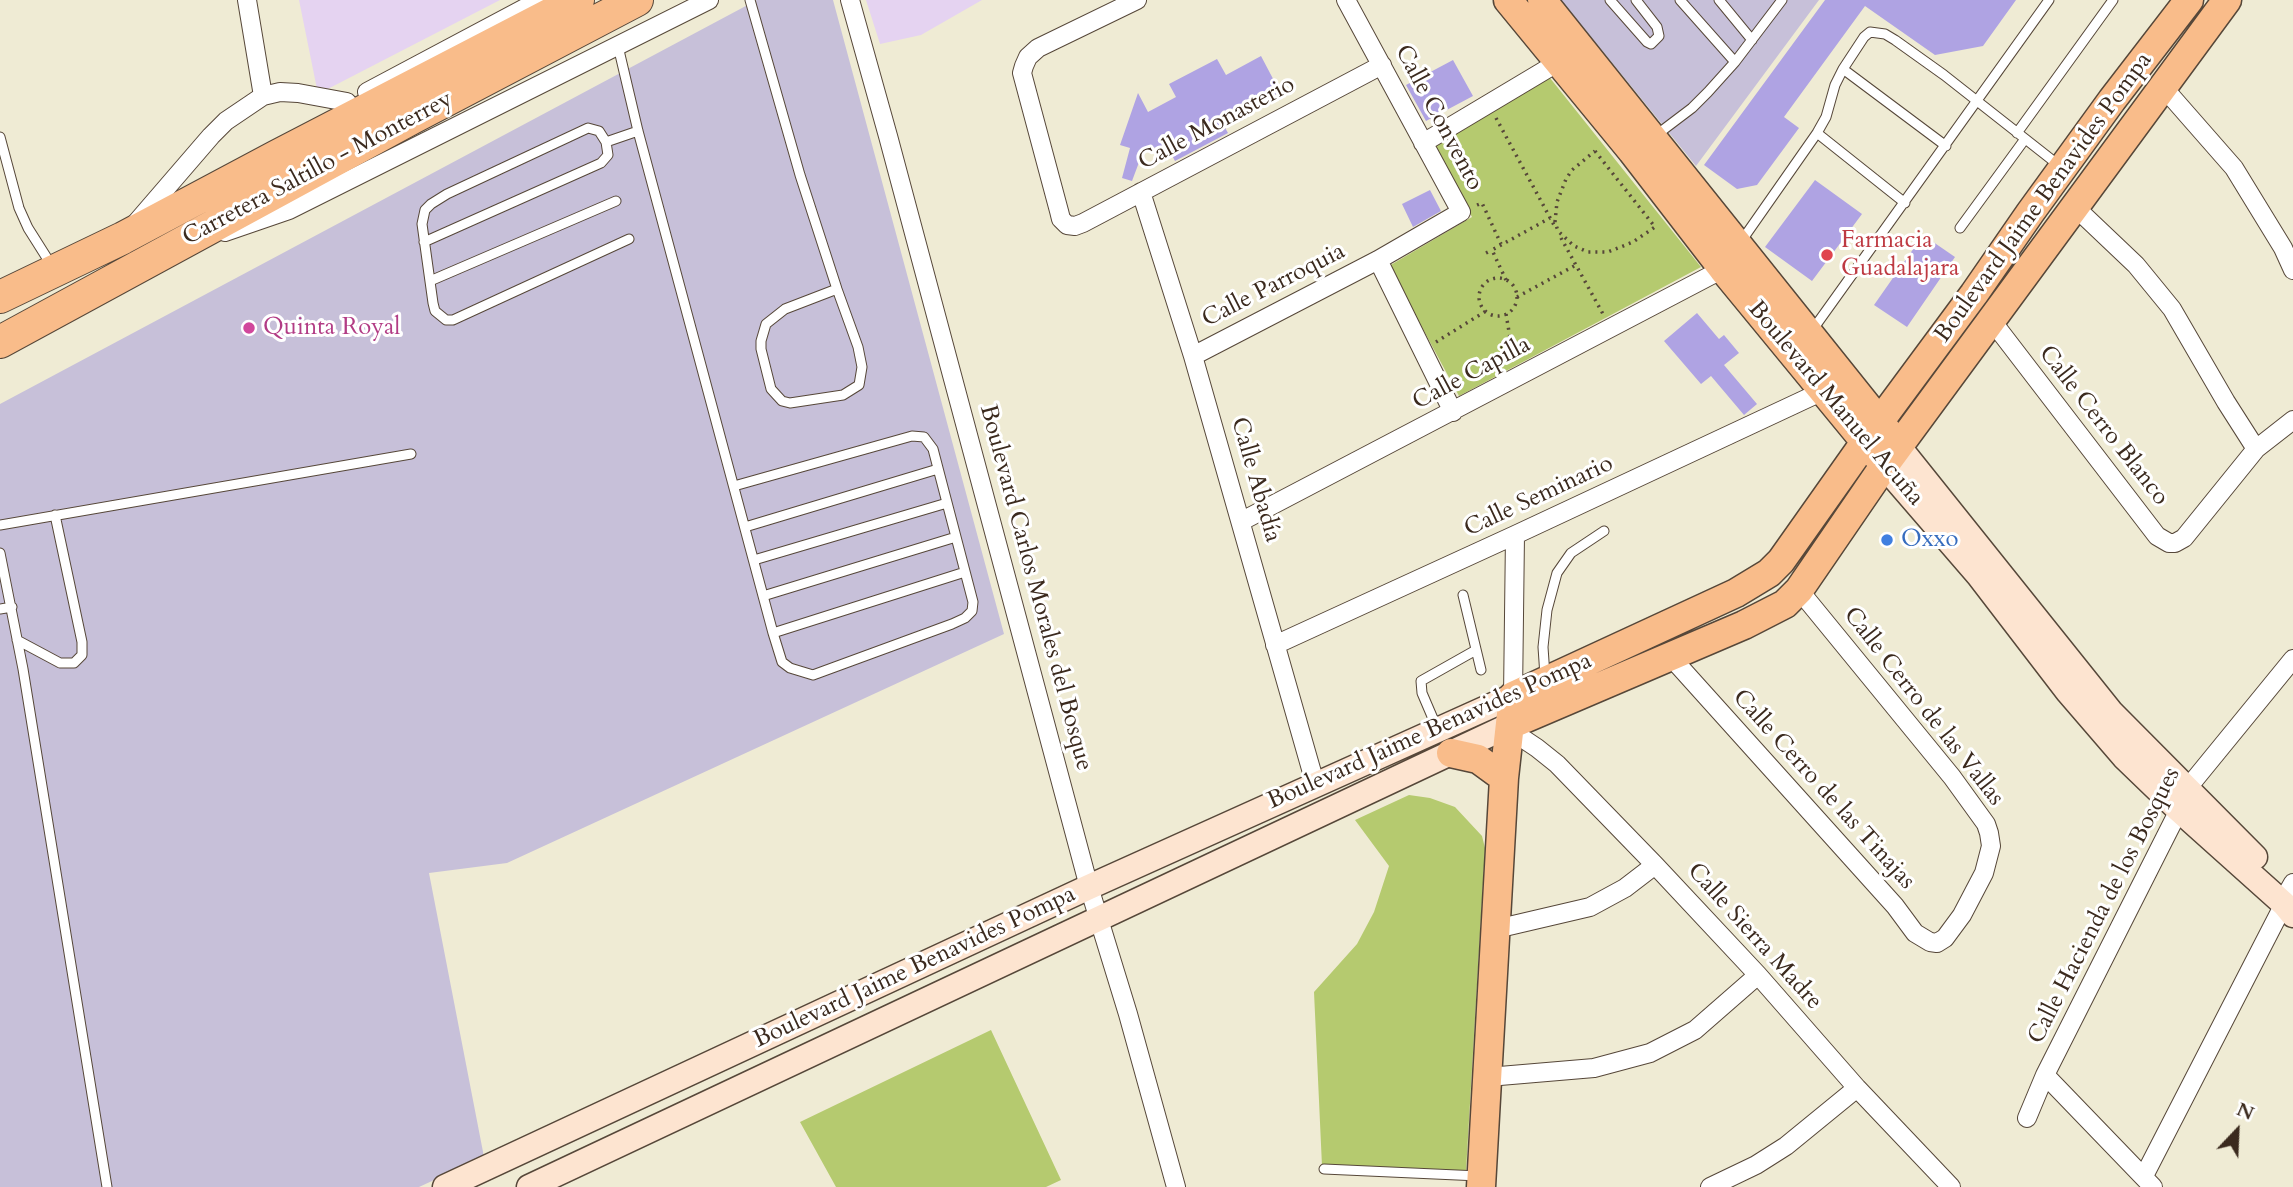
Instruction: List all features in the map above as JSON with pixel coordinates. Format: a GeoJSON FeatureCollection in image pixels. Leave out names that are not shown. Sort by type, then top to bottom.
{"type":"FeatureCollection","features":[{"type":"Feature","properties":{"kind":"highway","name":"Carretera Saltillo - Monterrey"},"geometry":{"type":"LineString","coordinates":[[0,342],[414,117],[543,22],[578,0]]}},
{"type":"Feature","properties":{"kind":"highway","name":"Carretera Saltillo - Monterrey"},"geometry":{"type":"LineString","coordinates":[[4,291],[123,238],[277,156],[543,22],[637,0]]}},
{"type":"Feature","properties":{"kind":"main road","name":"Boulevard Manuel Acuña"},"geometry":{"type":"LineString","coordinates":[[1508,0],[1545,11],[1570,55],[1642,145],[1739,245],[1810,333],[1892,456]]}},
{"type":"Feature","properties":{"kind":"main road","name":"Boulevard Jaime Benavides Pompa"},"geometry":{"type":"LineString","coordinates":[[1513,696],[1736,593],[1769,573],[1967,304],[2112,100],[2189,0]]}},
{"type":"Feature","properties":{"kind":"main road","name":"Boulevard Jaime Benavides Pompa"},"geometry":{"type":"LineString","coordinates":[[1509,730],[1770,613],[1785,604],[1799,590],[1892,456],[2228,0]]}},
{"type":"Feature","properties":{"kind":"main road"},"geometry":{"type":"LineString","coordinates":[[2083,197],[2111,128],[2112,100]]}},
{"type":"Feature","properties":{"kind":"main road","name":"Boulevard Manuel Acuña"},"geometry":{"type":"LineString","coordinates":[[1642,145],[1723,269],[1823,391],[1873,431]]}},
{"type":"Feature","properties":{"kind":"main road"},"geometry":{"type":"LineString","coordinates":[[1482,1182],[1504,778],[1513,696]]}},
{"type":"Feature","properties":{"kind":"main road"},"geometry":{"type":"LineString","coordinates":[[1444,741],[1478,759],[1504,778]]}},
{"type":"Feature","properties":{"kind":"street"},"geometry":{"type":"LineString","coordinates":[[247,0],[263,96]]}},
{"type":"Feature","properties":{"kind":"street"},"geometry":{"type":"LineString","coordinates":[[184,241],[236,230],[289,210],[709,0]]}},
{"type":"Feature","properties":{"kind":"street","name":"Boulevard Carlos Morales del Bosque"},"geometry":{"type":"LineString","coordinates":[[850,0],[1089,887],[1176,1187]]}},
{"type":"Feature","properties":{"kind":"street","name":"Calle Monasterio"},"geometry":{"type":"LineString","coordinates":[[1137,0],[1038,48],[1028,57],[1021,73],[1061,219],[1066,225],[1075,226],[1382,65]]}},
{"type":"Feature","properties":{"kind":"street","name":"Calle Convento"},"geometry":{"type":"LineString","coordinates":[[1346,0],[1461,212],[1378,260]]}},
{"type":"Feature","properties":{"kind":"street"},"geometry":{"type":"LineString","coordinates":[[277,156],[347,103],[543,22]]}},
{"type":"Feature","properties":{"kind":"street"},"geometry":{"type":"LineString","coordinates":[[1423,143],[1570,55]]}},
{"type":"Feature","properties":{"kind":"street"},"geometry":{"type":"LineString","coordinates":[[2163,87],[2234,168],[2283,248],[2293,270]]}},
{"type":"Feature","properties":{"kind":"street"},"geometry":{"type":"LineString","coordinates":[[123,238],[211,136],[226,121],[263,96],[280,92],[298,93],[347,103]]}},
{"type":"Feature","properties":{"kind":"street","name":"Calle Abadía"},"geometry":{"type":"LineString","coordinates":[[1141,192],[1194,356],[1315,783]]}},
{"type":"Feature","properties":{"kind":"street"},"geometry":{"type":"LineString","coordinates":[[2083,197],[2172,309],[2256,449],[2293,420]]}},
{"type":"Feature","properties":{"kind":"street"},"geometry":{"type":"LineString","coordinates":[[1378,260],[1453,412]]}},
{"type":"Feature","properties":{"kind":"street","name":"Calle Parroquia"},"geometry":{"type":"LineString","coordinates":[[1194,356],[1378,260]]}},
{"type":"Feature","properties":{"kind":"street","name":"Calle Capilla"},"geometry":{"type":"LineString","coordinates":[[1242,521],[1723,269]]}},
{"type":"Feature","properties":{"kind":"street","name":"Calle Cerro Blanco"},"geometry":{"type":"LineString","coordinates":[[1992,321],[2157,536],[2169,543],[2184,538],[2256,449]]}},
{"type":"Feature","properties":{"kind":"street","name":"Calle Seminario"},"geometry":{"type":"LineString","coordinates":[[1275,645],[1516,536],[1823,391]]}},
{"type":"Feature","properties":{"kind":"street","name":"Boulevard Manuel Acuña"},"geometry":{"type":"LineString","coordinates":[[1892,456],[1979,576],[2100,731],[2124,757],[2182,800],[2290,897]]}},
{"type":"Feature","properties":{"kind":"street"},"geometry":{"type":"LineString","coordinates":[[1513,696],[1516,536]]}},
{"type":"Feature","properties":{"kind":"street","name":"Calle Cerro de las Vallas"},"geometry":{"type":"LineString","coordinates":[[1799,590],[1952,777],[1986,824],[1991,846],[1988,861],[1962,915],[1945,938]]}},
{"type":"Feature","properties":{"kind":"street","name":"Calle Cerro de las Tinajas"},"geometry":{"type":"LineString","coordinates":[[1670,656],[1895,906],[1915,933],[1930,942],[1937,943],[1945,938]]}},
{"type":"Feature","properties":{"kind":"street","name":"Calle Hacienda de los Bosques"},"geometry":{"type":"LineString","coordinates":[[2027,1118],[2045,1075],[2182,800],[2293,659]]}},
{"type":"Feature","properties":{"kind":"street","name":"Boulevard Jaime Benavides Pompa"},"geometry":{"type":"LineString","coordinates":[[529,1187],[1100,920],[1444,741],[1513,696]]}},
{"type":"Feature","properties":{"kind":"street","name":"Boulevard Jaime Benavides Pompa"},"geometry":{"type":"LineString","coordinates":[[445,1187],[1315,783],[1444,741],[1509,730]]}},
{"type":"Feature","properties":{"kind":"street","name":"Calle Sierra Madre"},"geometry":{"type":"LineString","coordinates":[[1509,730],[1557,764],[1655,865],[1758,975],[1857,1088],[1951,1187]]}},
{"type":"Feature","properties":{"kind":"street"},"geometry":{"type":"LineString","coordinates":[[1496,929],[1590,906],[1625,888],[1655,865]]}},
{"type":"Feature","properties":{"kind":"street"},"geometry":{"type":"LineString","coordinates":[[2045,1075],[2149,1182],[2290,897]]}},
{"type":"Feature","properties":{"kind":"street"},"geometry":{"type":"LineString","coordinates":[[1488,1077],[1594,1068],[1650,1053],[1695,1030],[1758,975]]}},
{"type":"Feature","properties":{"kind":"street"},"geometry":{"type":"LineString","coordinates":[[1710,1187],[1748,1170],[1786,1146],[1857,1088]]}},
{"type":"Feature","properties":{"kind":"lane"},"geometry":{"type":"LineString","coordinates":[[750,0],[800,176],[858,347],[862,367],[859,385],[843,395],[790,403],[782,401],[771,389],[761,349],[766,324],[785,309],[837,289]]}},
{"type":"Feature","properties":{"kind":"lane"},"geometry":{"type":"LineString","coordinates":[[1610,0],[1651,44],[1658,36],[1657,27],[1636,0]]}},
{"type":"Feature","properties":{"kind":"lane"},"geometry":{"type":"LineString","coordinates":[[1680,0],[1735,62]]}},
{"type":"Feature","properties":{"kind":"lane"},"geometry":{"type":"LineString","coordinates":[[1719,0],[1752,40]]}},
{"type":"Feature","properties":{"kind":"lane"},"geometry":{"type":"LineString","coordinates":[[1810,333],[2049,0]]}},
{"type":"Feature","properties":{"kind":"lane"},"geometry":{"type":"LineString","coordinates":[[2017,133],[2113,0]]}},
{"type":"Feature","properties":{"kind":"lane"},"geometry":{"type":"LineString","coordinates":[[1642,145],[1692,108],[1735,62],[1779,1]]}},
{"type":"Feature","properties":{"kind":"lane"},"geometry":{"type":"LineString","coordinates":[[1739,245],[1817,133],[1826,117],[1835,85],[1843,69],[1870,32],[1878,32],[1895,40],[2063,168]]}},
{"type":"Feature","properties":{"kind":"lane"},"geometry":{"type":"LineString","coordinates":[[618,46],[638,131],[773,634],[782,663],[813,675],[965,618],[972,611],[973,602],[938,469],[930,443],[924,437],[919,436],[734,486]]}},
{"type":"Feature","properties":{"kind":"lane"},"geometry":{"type":"LineString","coordinates":[[1843,69],[1946,146]]}},
{"type":"Feature","properties":{"kind":"lane"},"geometry":{"type":"LineString","coordinates":[[424,242],[591,169],[606,159],[606,142],[599,131],[588,128],[430,204],[423,216],[424,242],[435,311],[446,320],[453,320],[629,239]]}},
{"type":"Feature","properties":{"kind":"lane"},"geometry":{"type":"LineString","coordinates":[[606,142],[638,131]]}},
{"type":"Feature","properties":{"kind":"lane"},"geometry":{"type":"LineString","coordinates":[[1817,133],[1905,203]]}},
{"type":"Feature","properties":{"kind":"lane"},"geometry":{"type":"LineString","coordinates":[[0,137],[19,208],[28,228],[55,270]]}},
{"type":"Feature","properties":{"kind":"lane"},"geometry":{"type":"LineString","coordinates":[[1960,228],[2025,139]]}},
{"type":"Feature","properties":{"kind":"lane"},"geometry":{"type":"LineString","coordinates":[[430,281],[616,201]]}},
{"type":"Feature","properties":{"kind":"lane"},"geometry":{"type":"LineString","coordinates":[[0,525],[411,454]]}},
{"type":"Feature","properties":{"kind":"lane"},"geometry":{"type":"LineString","coordinates":[[745,527],[938,469]]}},
{"type":"Feature","properties":{"kind":"lane"},"geometry":{"type":"LineString","coordinates":[[754,560],[947,503]]}},
{"type":"Feature","properties":{"kind":"lane"},"geometry":{"type":"LineString","coordinates":[[18,640],[60,663],[74,663],[82,655],[82,642],[55,515]]}},
{"type":"Feature","properties":{"kind":"lane"},"geometry":{"type":"LineString","coordinates":[[1545,681],[1544,634],[1557,573],[1570,553],[1604,531]]}},
{"type":"Feature","properties":{"kind":"lane"},"geometry":{"type":"LineString","coordinates":[[763,596],[956,537]]}},
{"type":"Feature","properties":{"kind":"lane"},"geometry":{"type":"LineString","coordinates":[[0,553],[18,640],[107,1187]]}},
{"type":"Feature","properties":{"kind":"lane"},"geometry":{"type":"LineString","coordinates":[[773,634],[965,572]]}},
{"type":"Feature","properties":{"kind":"lane"},"geometry":{"type":"LineString","coordinates":[[1463,595],[1481,670]]}},
{"type":"Feature","properties":{"kind":"lane"},"geometry":{"type":"LineString","coordinates":[[0,609],[12,607]]}},
{"type":"Feature","properties":{"kind":"lane"},"geometry":{"type":"LineString","coordinates":[[1444,741],[1422,693],[1421,681],[1476,650]]}},
{"type":"Feature","properties":{"kind":"lane"},"geometry":{"type":"LineString","coordinates":[[1324,1168],[1482,1182]]}},
{"type":"Feature","properties":{"kind":"path"},"geometry":{"type":"LineString","coordinates":[[1488,104],[1611,328]]}},
{"type":"Feature","properties":{"kind":"path"},"geometry":{"type":"LineString","coordinates":[[1595,151],[1655,227],[1633,242],[1608,252],[1581,250],[1566,241],[1558,231],[1555,210],[1561,188],[1572,170],[1595,151]]}},
{"type":"Feature","properties":{"kind":"path"},"geometry":{"type":"LineString","coordinates":[[1461,212],[1482,204],[1502,244]]}},
{"type":"Feature","properties":{"kind":"path"},"geometry":{"type":"LineString","coordinates":[[1486,253],[1550,218]]}},
{"type":"Feature","properties":{"kind":"path"},"geometry":{"type":"LineString","coordinates":[[1492,250],[1517,297],[1515,306],[1506,314],[1494,315],[1480,304],[1483,286],[1493,279],[1506,280]]}},
{"type":"Feature","properties":{"kind":"path"},"geometry":{"type":"LineString","coordinates":[[1517,297],[1576,265]]}},
{"type":"Feature","properties":{"kind":"path"},"geometry":{"type":"LineString","coordinates":[[1422,350],[1486,311]]}},
{"type":"Feature","properties":{"kind":"path"},"geometry":{"type":"LineString","coordinates":[[1506,314],[1517,378]]}},
{"type":"Feature","properties":{"kind":"shaded area"},"geometry":{"type":"Polygon","coordinates":[[[299,0],[500,0],[318,94],[299,0]]]}},
{"type":"Feature","properties":{"kind":"shaded area"},"geometry":{"type":"Polygon","coordinates":[[[757,0],[833,0],[1004,634],[507,863],[429,873],[484,1157],[419,1187],[0,1187],[0,404],[757,0]]]}},
{"type":"Feature","properties":{"kind":"shaded area"},"geometry":{"type":"Polygon","coordinates":[[[866,0],[982,0],[921,35],[880,44],[866,0]]]}},
{"type":"Feature","properties":{"kind":"shaded area"},"geometry":{"type":"Polygon","coordinates":[[[1561,0],[1819,0],[1696,166],[1561,0]]]}},
{"type":"Feature","properties":{"kind":"green space"},"geometry":{"type":"Polygon","coordinates":[[[1550,78],[1701,267],[1459,396],[1389,266],[1472,217],[1433,144],[1550,78]]]}},
{"type":"Feature","properties":{"kind":"green space"},"geometry":{"type":"Polygon","coordinates":[[[1409,795],[1430,798],[1455,807],[1482,836],[1485,848],[1466,1171],[1322,1166],[1314,992],[1357,944],[1374,912],[1389,866],[1355,820],[1409,795]]]}},
{"type":"Feature","properties":{"kind":"green space"},"geometry":{"type":"Polygon","coordinates":[[[991,1030],[1061,1180],[1046,1187],[836,1187],[800,1122],[991,1030]]]}},
{"type":"Feature","properties":{"kind":"building"},"geometry":{"type":"Polygon","coordinates":[[[1825,0],[2016,0],[1983,46],[1935,55],[1865,6],[1784,117],[1799,128],[1757,185],[1737,189],[1704,165],[1825,0]]]}},
{"type":"Feature","properties":{"kind":"building"},"geometry":{"type":"Polygon","coordinates":[[[1261,56],[1280,92],[1223,124],[1228,133],[1175,161],[1167,146],[1144,149],[1132,181],[1122,178],[1130,148],[1120,145],[1138,93],[1148,112],[1176,97],[1169,84],[1217,59],[1226,75],[1261,56]]]}},
{"type":"Feature","properties":{"kind":"building"},"geometry":{"type":"Polygon","coordinates":[[[1453,60],[1473,96],[1426,121],[1406,85],[1453,60]]]}},
{"type":"Feature","properties":{"kind":"building"},"geometry":{"type":"Polygon","coordinates":[[[1815,180],[1862,214],[1812,281],[1765,247],[1815,180]]]}},
{"type":"Feature","properties":{"kind":"building"},"geometry":{"type":"Polygon","coordinates":[[[1430,190],[1441,211],[1413,227],[1402,204],[1430,190]]]}},
{"type":"Feature","properties":{"kind":"building"},"geometry":{"type":"Polygon","coordinates":[[[1923,235],[1955,257],[1907,327],[1874,305],[1923,235]]]}},
{"type":"Feature","properties":{"kind":"building"},"geometry":{"type":"Polygon","coordinates":[[[1697,313],[1719,339],[1724,335],[1739,353],[1724,365],[1757,404],[1744,415],[1711,376],[1701,384],[1664,341],[1697,313]]]}},
{"type":"Feature","properties":{"kind":"place","name":"Farmacia Guadalajara"},"geometry":{"type":"Point","coordinates":[1827,255]}},
{"type":"Feature","properties":{"kind":"place","name":"Quinta Royal"},"geometry":{"type":"Point","coordinates":[249,328]}},
{"type":"Feature","properties":{"kind":"place","name":"Oxxo"},"geometry":{"type":"Point","coordinates":[1887,540]}}]}
